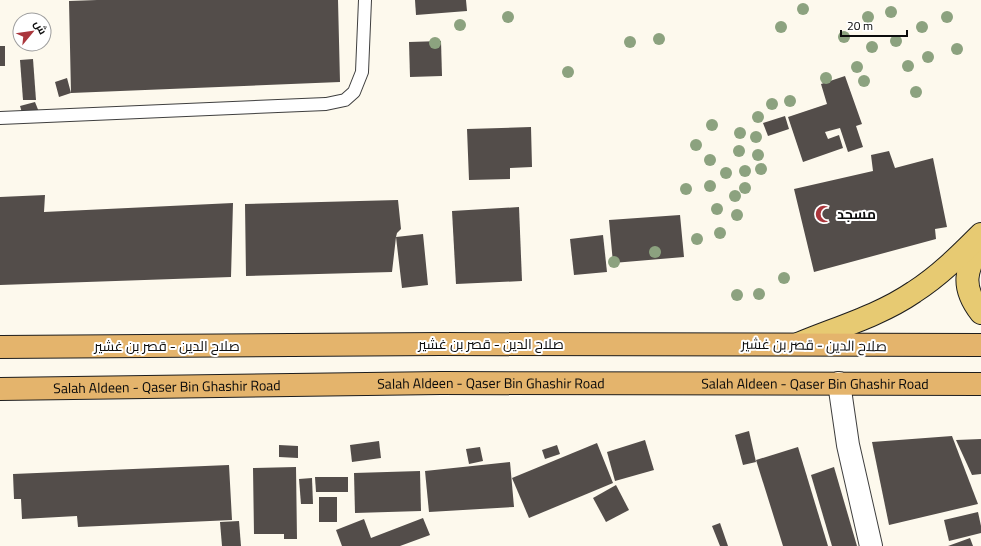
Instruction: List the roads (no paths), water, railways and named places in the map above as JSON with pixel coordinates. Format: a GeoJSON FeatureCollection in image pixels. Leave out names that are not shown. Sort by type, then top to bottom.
{"type":"FeatureCollection","features":[{"type":"Feature","properties":{"kind":"highway","name":"صلاح الدين - قصر بن غشير"},"geometry":{"type":"LineString","coordinates":[[0,347],[441,344],[981,345]]}},
{"type":"Feature","properties":{"kind":"highway","name":"Salah Aldeen - Qaser Bin Ghashir Road"},"geometry":{"type":"LineString","coordinates":[[0,390],[441,383],[981,384]]}},
{"type":"Feature","properties":{"kind":"main road"},"geometry":{"type":"LineString","coordinates":[[798,344],[876,312],[908,296],[937,275],[981,234]]}},
{"type":"Feature","properties":{"kind":"main road"},"geometry":{"type":"LineString","coordinates":[[981,242],[968,268],[967,286],[972,301],[981,313]]}},
{"type":"Feature","properties":{"kind":"street"},"geometry":{"type":"LineString","coordinates":[[839,383],[848,445],[871,546]]}},
{"type":"Feature","properties":{"kind":"lane"},"geometry":{"type":"LineString","coordinates":[[0,118],[326,104],[345,100],[354,92],[362,72],[365,0]]}},
{"type":"Feature","properties":{"kind":"place","name":"مسجد"},"geometry":{"type":"Point","coordinates":[824,214]}}]}
